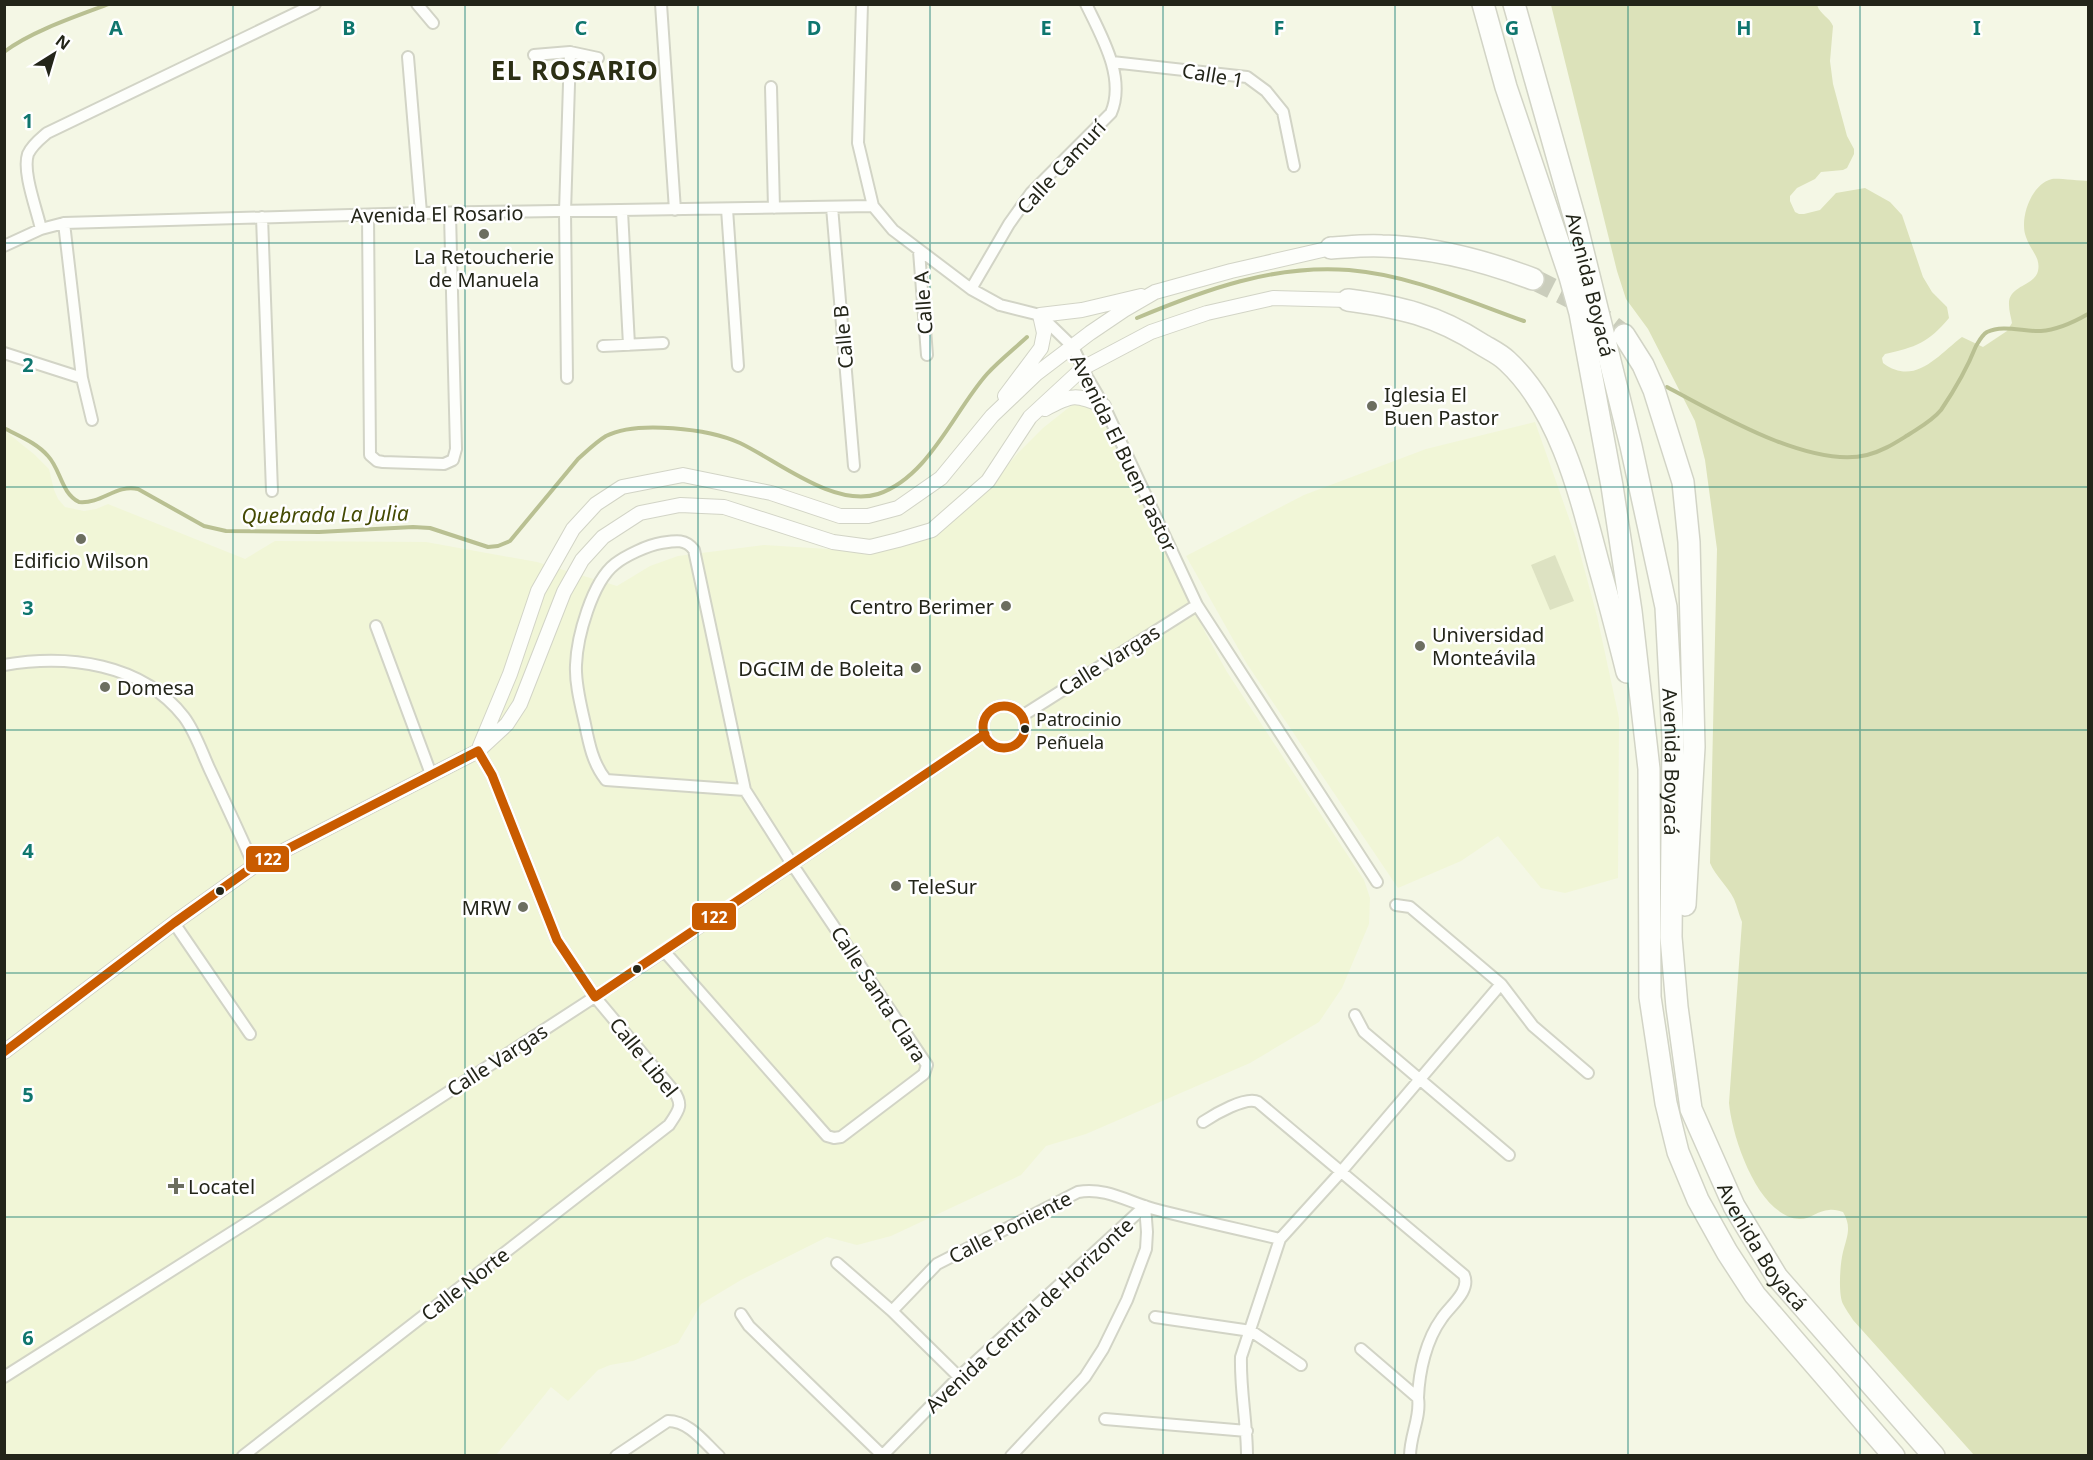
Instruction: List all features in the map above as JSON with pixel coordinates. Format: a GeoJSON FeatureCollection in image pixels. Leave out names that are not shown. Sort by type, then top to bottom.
{"type":"FeatureCollection","features":[{"type":"Feature","properties":{"kind":"highway","name":"Avenida Boyacá"},"geometry":{"type":"LineString","coordinates":[[1483,4],[1506,87],[1580,313],[1612,486],[1631,611],[1649,769],[1650,997],[1666,1103],[1678,1152],[1698,1200],[1755,1295],[1894,1455]]}},
{"type":"Feature","properties":{"kind":"highway","name":"Avenida Boyacá"},"geometry":{"type":"LineString","coordinates":[[1514,4],[1578,234],[1631,446],[1666,608],[1673,738],[1671,938],[1677,1007],[1691,1109],[1734,1206],[1777,1277],[1934,1455]]}},
{"type":"Feature","properties":{"kind":"highway"},"geometry":{"type":"LineString","coordinates":[[1330,248],[1383,246],[1440,252],[1485,262],[1533,279]]}},
{"type":"Feature","properties":{"kind":"highway"},"geometry":{"type":"LineString","coordinates":[[1348,300],[1424,314],[1464,333],[1506,360],[1529,385],[1548,415],[1586,516],[1621,647],[1649,769]]}},
{"type":"Feature","properties":{"kind":"highway"},"geometry":{"type":"LineString","coordinates":[[1624,335],[1643,365],[1654,390],[1683,482],[1689,542],[1694,747],[1677,1007]]}},
{"type":"Feature","properties":{"kind":"street"},"geometry":{"type":"LineString","coordinates":[[417,4],[433,23]]}},
{"type":"Feature","properties":{"kind":"street"},"geometry":{"type":"LineString","coordinates":[[661,4],[675,210]]}},
{"type":"Feature","properties":{"kind":"street","name":"Avenida El Buen Pastor"},"geometry":{"type":"LineString","coordinates":[[862,4],[858,143],[873,206],[893,230],[971,289],[1000,304],[1040,315],[1073,347],[1104,406],[1197,604],[1377,882]]}},
{"type":"Feature","properties":{"kind":"street","name":"Calle Camurí"},"geometry":{"type":"LineString","coordinates":[[971,289],[1009,224],[1031,194],[1111,114],[1116,101],[1117,89],[1112,62],[1086,4]]}},
{"type":"Feature","properties":{"kind":"street"},"geometry":{"type":"LineString","coordinates":[[41,229],[26,170],[28,155],[36,142],[47,134],[312,5]]}},
{"type":"Feature","properties":{"kind":"street"},"geometry":{"type":"LineString","coordinates":[[567,378],[565,212],[570,52]]}},
{"type":"Feature","properties":{"kind":"street"},"geometry":{"type":"LineString","coordinates":[[534,55],[570,52],[598,58]]}},
{"type":"Feature","properties":{"kind":"street"},"geometry":{"type":"LineString","coordinates":[[408,57],[421,213]]}},
{"type":"Feature","properties":{"kind":"street","name":"Calle 1"},"geometry":{"type":"LineString","coordinates":[[1112,62],[1246,77],[1266,91],[1282,112],[1294,166]]}},
{"type":"Feature","properties":{"kind":"street"},"geometry":{"type":"LineString","coordinates":[[771,87],[774,208]]}},
{"type":"Feature","properties":{"kind":"street","name":"Avenida El Rosario"},"geometry":{"type":"LineString","coordinates":[[4,246],[41,229],[64,223],[421,213],[873,206]]}},
{"type":"Feature","properties":{"kind":"street","name":"Calle B"},"geometry":{"type":"LineString","coordinates":[[832,207],[854,466]]}},
{"type":"Feature","properties":{"kind":"street"},"geometry":{"type":"LineString","coordinates":[[727,209],[738,366]]}},
{"type":"Feature","properties":{"kind":"street"},"geometry":{"type":"LineString","coordinates":[[622,211],[629,345]]}},
{"type":"Feature","properties":{"kind":"street"},"geometry":{"type":"LineString","coordinates":[[368,215],[370,455],[377,462],[444,464],[453,460],[456,449],[450,214]]}},
{"type":"Feature","properties":{"kind":"street"},"geometry":{"type":"LineString","coordinates":[[262,217],[272,491]]}},
{"type":"Feature","properties":{"kind":"street"},"geometry":{"type":"LineString","coordinates":[[64,223],[82,378],[92,420]]}},
{"type":"Feature","properties":{"kind":"street"},"geometry":{"type":"LineString","coordinates":[[992,416],[1014,381],[1041,348],[1044,333],[1040,315],[1082,310],[1330,248]]}},
{"type":"Feature","properties":{"kind":"street","name":"Calle A"},"geometry":{"type":"LineString","coordinates":[[919,251],[927,355]]}},
{"type":"Feature","properties":{"kind":"street"},"geometry":{"type":"LineString","coordinates":[[478,751],[510,674],[538,591],[573,530],[596,504],[622,487],[683,475],[771,494],[840,516],[868,516],[898,508],[941,478],[992,416],[1036,374],[1116,316],[1155,292]]}},
{"type":"Feature","properties":{"kind":"street"},"geometry":{"type":"LineString","coordinates":[[4,1052],[174,923],[254,866],[478,751],[507,724],[520,704],[564,592],[582,560],[603,537],[640,513],[680,505],[724,507],[832,542],[870,547],[932,530],[988,481],[1030,417],[1083,368],[1150,332],[1208,313],[1273,298],[1348,300]]}},
{"type":"Feature","properties":{"kind":"street"},"geometry":{"type":"LineString","coordinates":[[603,346],[663,343]]}},
{"type":"Feature","properties":{"kind":"street"},"geometry":{"type":"LineString","coordinates":[[4,353],[82,378]]}},
{"type":"Feature","properties":{"kind":"street"},"geometry":{"type":"LineString","coordinates":[[1030,417],[1073,397],[1082,397],[1104,406]]}},
{"type":"Feature","properties":{"kind":"street","name":"Calle Santa Clara"},"geometry":{"type":"LineString","coordinates":[[664,951],[827,1136],[841,1137],[924,1074],[927,1065],[745,790],[694,550],[689,544],[676,541],[652,545],[614,564],[598,587],[585,615],[576,666],[580,702],[593,756],[599,771],[606,780],[745,790]]}},
{"type":"Feature","properties":{"kind":"street","name":"Calle Vargas"},"geometry":{"type":"LineString","coordinates":[[1022,716],[1197,604]]}},
{"type":"Feature","properties":{"kind":"street"},"geometry":{"type":"LineString","coordinates":[[376,626],[431,774]]}},
{"type":"Feature","properties":{"kind":"street"},"geometry":{"type":"LineString","coordinates":[[4,665],[62,661],[101,665],[130,675],[173,705],[191,728],[254,866]]}},
{"type":"Feature","properties":{"kind":"street"},"geometry":{"type":"LineString","coordinates":[[998,707],[1011,708],[1022,716],[1024,734],[1022,739],[1012,747],[993,745],[985,734],[984,721],[987,715],[998,707]]}},
{"type":"Feature","properties":{"kind":"street","name":"Calle Vargas"},"geometry":{"type":"LineString","coordinates":[[4,1377],[595,997],[985,734]]}},
{"type":"Feature","properties":{"kind":"street","name":"Calle Libel"},"geometry":{"type":"LineString","coordinates":[[478,751],[492,775],[557,940],[595,997],[680,1099],[680,1107]]}},
{"type":"Feature","properties":{"kind":"street"},"geometry":{"type":"LineString","coordinates":[[1396,905],[1410,907],[1501,984],[1533,1026],[1588,1072]]}},
{"type":"Feature","properties":{"kind":"street"},"geometry":{"type":"LineString","coordinates":[[174,923],[250,1034]]}},
{"type":"Feature","properties":{"kind":"street"},"geometry":{"type":"LineString","coordinates":[[1247,1455],[1247,1431],[1240,1374],[1241,1357],[1280,1239],[1340,1173],[1501,984]]}},
{"type":"Feature","properties":{"kind":"street"},"geometry":{"type":"LineString","coordinates":[[1355,1015],[1364,1032],[1509,1155]]}},
{"type":"Feature","properties":{"kind":"street"},"geometry":{"type":"LineString","coordinates":[[1203,1122],[1248,1100],[1253,1100],[1464,1275],[1466,1280],[1464,1290],[1446,1312],[1431,1336],[1419,1381],[1420,1408],[1410,1441],[1410,1455]]}},
{"type":"Feature","properties":{"kind":"street","name":"Calle Norte"},"geometry":{"type":"LineString","coordinates":[[243,1455],[669,1125],[680,1107]]}},
{"type":"Feature","properties":{"kind":"street","name":"Calle Poniente"},"geometry":{"type":"LineString","coordinates":[[892,1311],[937,1264],[1078,1192],[1091,1190],[1105,1192],[1145,1206]]}},
{"type":"Feature","properties":{"kind":"street"},"geometry":{"type":"LineString","coordinates":[[1011,1455],[1085,1377],[1103,1349],[1127,1300],[1146,1250],[1145,1206]]}},
{"type":"Feature","properties":{"kind":"street","name":"Avenida Central de Horizonte"},"geometry":{"type":"LineString","coordinates":[[882,1455],[960,1377],[1145,1206],[1280,1239]]}},
{"type":"Feature","properties":{"kind":"street"},"geometry":{"type":"LineString","coordinates":[[837,1263],[892,1311],[960,1377]]}},
{"type":"Feature","properties":{"kind":"street"},"geometry":{"type":"LineString","coordinates":[[741,1314],[749,1326],[882,1455]]}},
{"type":"Feature","properties":{"kind":"street"},"geometry":{"type":"LineString","coordinates":[[1155,1317],[1251,1331],[1301,1365]]}},
{"type":"Feature","properties":{"kind":"street"},"geometry":{"type":"LineString","coordinates":[[1361,1349],[1418,1398]]}},
{"type":"Feature","properties":{"kind":"street"},"geometry":{"type":"LineString","coordinates":[[1105,1419],[1247,1431]]}},
{"type":"Feature","properties":{"kind":"street"},"geometry":{"type":"LineString","coordinates":[[616,1455],[668,1421],[676,1421],[688,1426],[719,1455]]}},
{"type":"Feature","properties":{"kind":"shaded area"},"geometry":{"type":"Polygon","coordinates":[[[1551,5],[1817,5],[1833,26],[1830,61],[1833,84],[1854,154],[1847,168],[1821,172],[1815,179],[1797,188],[1790,196],[1790,201],[1795,212],[1804,214],[1820,210],[1836,193],[1865,188],[1890,202],[1902,215],[1923,277],[1932,292],[1947,307],[1949,318],[1921,343],[1885,354],[1882,358],[1883,363],[1895,370],[1905,372],[1925,366],[1962,337],[1983,347],[2007,331],[2012,323],[2010,298],[2036,276],[2039,266],[2024,230],[2026,212],[2033,195],[2045,182],[2052,179],[2088,181],[2088,1455],[1974,1455],[1853,1320],[1844,1306],[1840,1293],[1840,1271],[1848,1227],[1843,1212],[1825,1210],[1803,1219],[1784,1215],[1760,1190],[1742,1154],[1735,1135],[1729,1103],[1742,922],[1734,899],[1710,863],[1717,549],[1705,460],[1695,421],[1648,329],[1626,299],[1551,5]]]}},
{"type":"Feature","properties":{"kind":"shaded area"},"geometry":{"type":"Polygon","coordinates":[[[1084,403],[1098,409],[1184,584],[1205,632],[1227,672],[1364,880],[1370,898],[1369,924],[1342,988],[1319,1022],[1250,1063],[1086,1134],[1046,1146],[1021,1175],[891,1236],[857,1245],[827,1237],[741,1280],[701,1304],[678,1343],[633,1361],[610,1365],[598,1370],[568,1401],[551,1387],[496,1455],[5,1455],[4,430],[49,469],[54,490],[65,507],[84,511],[108,504],[245,559],[275,541],[426,542],[537,562],[617,586],[650,566],[678,556],[764,545],[844,550],[922,536],[995,480],[1043,428],[1072,405],[1084,403]]]}},
{"type":"Feature","properties":{"kind":"shaded area","name":"Universidad Monteávila"},"geometry":{"type":"Polygon","coordinates":[[[1535,422],[1576,538],[1597,616],[1619,718],[1618,878],[1565,893],[1541,888],[1498,836],[1461,861],[1398,888],[1247,664],[1186,556],[1304,495],[1426,449],[1535,422]]]}},
{"type":"Feature","properties":{"kind":"shaded area"},"geometry":{"type":"Polygon","coordinates":[[[1555,555],[1574,601],[1550,610],[1531,565],[1555,555]]]}},
{"type":"Feature","properties":{"kind":"waterway"},"geometry":{"type":"LineString","coordinates":[[4,52],[41,31],[109,4]]}},
{"type":"Feature","properties":{"kind":"waterway","name":"Quebrada La Julia"},"geometry":{"type":"LineString","coordinates":[[1137,318],[1240,281],[1267,275],[1321,269],[1349,270],[1394,277],[1524,321]]}},
{"type":"Feature","properties":{"kind":"waterway","name":"Quebrada La Julia"},"geometry":{"type":"LineString","coordinates":[[1667,387],[1738,424],[1792,447],[1844,457],[1867,455],[1894,444],[1926,424],[1941,410],[1960,379],[1978,342],[1987,332],[2000,329],[2034,331],[2054,329],[2088,314]]}},
{"type":"Feature","properties":{"kind":"waterway","name":"Quebrada La Julia"},"geometry":{"type":"LineString","coordinates":[[4,428],[44,451],[68,493],[79,502],[95,500],[130,488],[138,489],[204,526],[226,531],[319,532],[430,528],[488,547],[510,541],[578,459],[595,444],[606,436],[636,428],[692,430],[727,438],[825,489],[861,497],[878,494],[896,485],[912,473],[939,442],[987,374],[1027,337]]}},
{"type":"Feature","properties":{"kind":"tunnel"},"geometry":{"type":"LineString","coordinates":[[1533,279],[1585,305],[1624,335]]}},
{"type":"Feature","properties":{"kind":"transit line","name":"122"},"geometry":{"type":"LineString","coordinates":[[1004,706],[1019,712],[1025,727],[1019,742],[1004,748],[989,742],[983,727],[989,712],[1004,706]]}},
{"type":"Feature","properties":{"kind":"transit line","name":"122"},"geometry":{"type":"LineString","coordinates":[[4,1052],[174,923],[254,866],[478,751],[492,775],[557,940],[595,997],[985,734]]}},
{"type":"Feature","properties":{"kind":"place","name":"La Retoucherie de Manuela"},"geometry":{"type":"Point","coordinates":[484,234]}},
{"type":"Feature","properties":{"kind":"place","name":"Iglesia El Buen Pastor"},"geometry":{"type":"Point","coordinates":[1372,406]}},
{"type":"Feature","properties":{"kind":"place","name":"Edificio Wilson"},"geometry":{"type":"Point","coordinates":[81,539]}},
{"type":"Feature","properties":{"kind":"place","name":"Centro Berimer"},"geometry":{"type":"Point","coordinates":[1006,606]}},
{"type":"Feature","properties":{"kind":"place","name":"Universidad Monteávila"},"geometry":{"type":"Point","coordinates":[1420,646]}},
{"type":"Feature","properties":{"kind":"place","name":"DGCIM de Boleita"},"geometry":{"type":"Point","coordinates":[916,668]}},
{"type":"Feature","properties":{"kind":"place","name":"Domesa"},"geometry":{"type":"Point","coordinates":[105,687]}},
{"type":"Feature","properties":{"kind":"place","name":"Patrocinio Peñuela"},"geometry":{"type":"Point","coordinates":[1025,729]}},
{"type":"Feature","properties":{"kind":"place","name":"TeleSur"},"geometry":{"type":"Point","coordinates":[896,886]}},
{"type":"Feature","properties":{"kind":"place","name":"MRW"},"geometry":{"type":"Point","coordinates":[523,907]}},
{"type":"Feature","properties":{"kind":"place","name":"Locatel"},"geometry":{"type":"Point","coordinates":[176,1186]}},
{"type":"Feature","properties":{"kind":"district","name":"EL ROSARIO"},"geometry":{"type":"Point","coordinates":[575,70]}}]}
